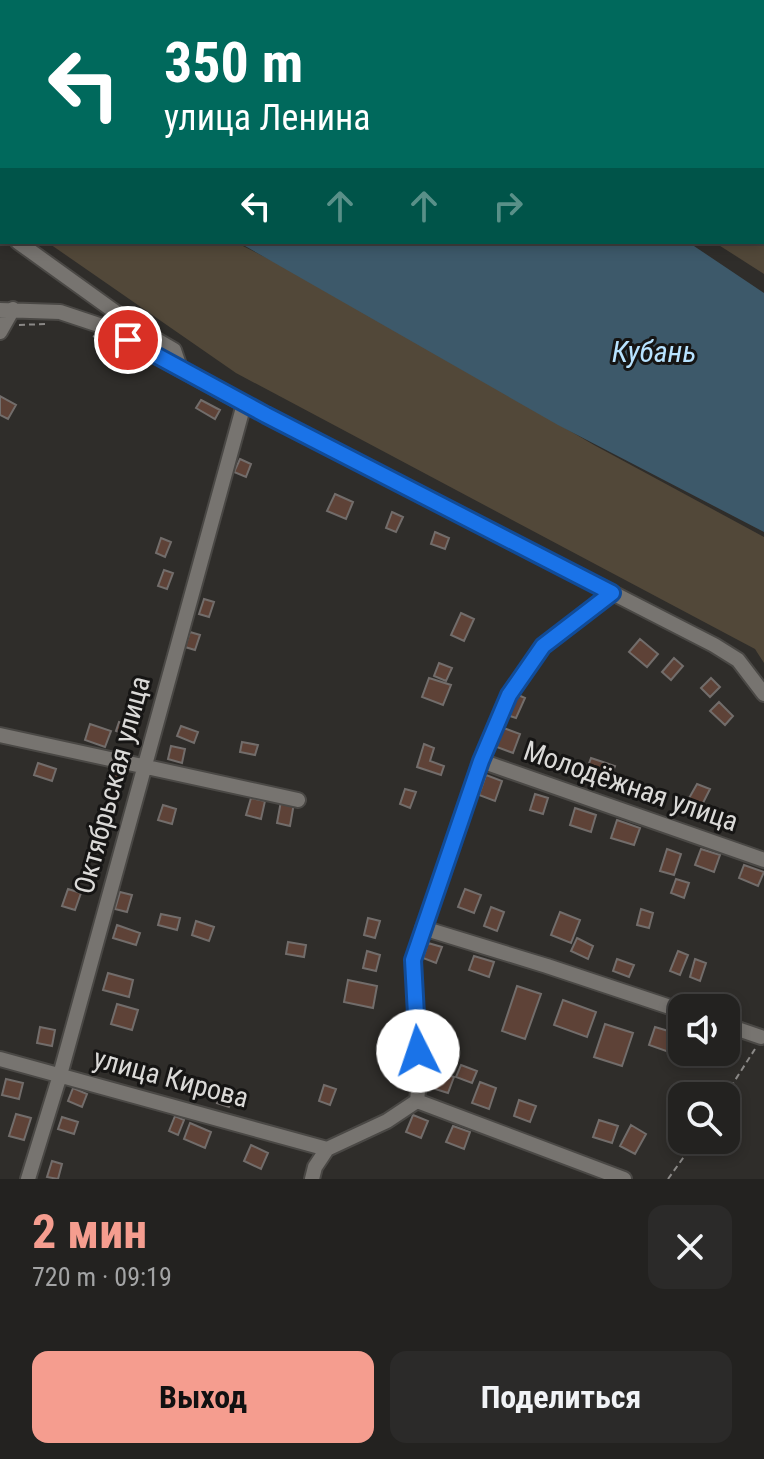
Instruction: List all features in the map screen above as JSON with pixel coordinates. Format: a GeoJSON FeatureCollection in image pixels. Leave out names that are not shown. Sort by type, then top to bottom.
{"type":"FeatureCollection","features":[{"type":"Feature","properties":{"kind":"street"},"geometry":{"type":"LineString","coordinates":[[21,244],[143,332],[174,350],[180,368]]}},
{"type":"Feature","properties":{"kind":"street"},"geometry":{"type":"LineString","coordinates":[[2,329],[6,310],[60,312],[102,326],[244,404],[738,660],[764,694]]}},
{"type":"Feature","properties":{"kind":"street","name":"Октябрьская улица"},"geometry":{"type":"LineString","coordinates":[[28,1179],[60,1075],[244,404]]}},
{"type":"Feature","properties":{"kind":"street"},"geometry":{"type":"LineString","coordinates":[[417,1101],[420,1071],[413,960],[481,761],[509,695],[543,646],[612,593]]}},
{"type":"Feature","properties":{"kind":"street"},"geometry":{"type":"LineString","coordinates":[[0,735],[298,800]]}},
{"type":"Feature","properties":{"kind":"street","name":"Молодёжная улица"},"geometry":{"type":"LineString","coordinates":[[481,761],[764,860]]}},
{"type":"Feature","properties":{"kind":"street"},"geometry":{"type":"LineString","coordinates":[[423,928],[668,1006]]}},
{"type":"Feature","properties":{"kind":"street"},"geometry":{"type":"LineString","coordinates":[[740,1030],[761,1037]]}},
{"type":"Feature","properties":{"kind":"street","name":"улица Кирова"},"geometry":{"type":"LineString","coordinates":[[0,1059],[327,1149]]}},
{"type":"Feature","properties":{"kind":"street"},"geometry":{"type":"LineString","coordinates":[[312,1179],[315,1167],[327,1149],[387,1121],[417,1101]]}},
{"type":"Feature","properties":{"kind":"street"},"geometry":{"type":"LineString","coordinates":[[417,1101],[624,1179]]}},
{"type":"Feature","properties":{"kind":"path"},"geometry":{"type":"LineString","coordinates":[[2,329],[56,324]]}},
{"type":"Feature","properties":{"kind":"path"},"geometry":{"type":"LineString","coordinates":[[91,335],[113,347]]}},
{"type":"Feature","properties":{"kind":"path"},"geometry":{"type":"LineString","coordinates":[[734,1082],[761,1037]]}},
{"type":"Feature","properties":{"kind":"path"},"geometry":{"type":"LineString","coordinates":[[668,1179],[686,1154]]}},
{"type":"Feature","properties":{"kind":"shaded area"},"geometry":{"type":"Polygon","coordinates":[[[50,244],[239,244],[328,289],[594,445],[764,537],[764,663],[755,649],[236,373],[50,244]]]}},
{"type":"Feature","properties":{"kind":"shaded area"},"geometry":{"type":"Polygon","coordinates":[[[717,244],[764,244],[764,274],[717,244]]]}},
{"type":"Feature","properties":{"kind":"water","name":"Кубань"},"geometry":{"type":"Polygon","coordinates":[[[241,244],[691,244],[764,293],[764,532],[558,425],[241,244]]]}},
{"type":"Feature","properties":{"kind":"building"},"geometry":{"type":"Polygon","coordinates":[[[0,396],[16,405],[8,419],[0,415],[0,396]]]}},
{"type":"Feature","properties":{"kind":"building"},"geometry":{"type":"Polygon","coordinates":[[[201,400],[220,410],[215,419],[196,408],[201,400]]]}},
{"type":"Feature","properties":{"kind":"building"},"geometry":{"type":"Polygon","coordinates":[[[240,459],[251,464],[246,477],[234,472],[240,459]]]}},
{"type":"Feature","properties":{"kind":"building"},"geometry":{"type":"Polygon","coordinates":[[[335,494],[353,502],[346,519],[327,511],[335,494]]]}},
{"type":"Feature","properties":{"kind":"building"},"geometry":{"type":"Polygon","coordinates":[[[392,512],[403,517],[396,532],[386,528],[392,512]]]}},
{"type":"Feature","properties":{"kind":"building"},"geometry":{"type":"Polygon","coordinates":[[[435,532],[449,538],[445,549],[431,544],[435,532]]]}},
{"type":"Feature","properties":{"kind":"building"},"geometry":{"type":"Polygon","coordinates":[[[161,538],[171,542],[165,557],[156,553],[161,538]]]}},
{"type":"Feature","properties":{"kind":"building"},"geometry":{"type":"Polygon","coordinates":[[[164,570],[173,573],[167,589],[158,586],[164,570]]]}},
{"type":"Feature","properties":{"kind":"building"},"geometry":{"type":"Polygon","coordinates":[[[204,599],[214,602],[209,617],[199,614],[204,599]]]}},
{"type":"Feature","properties":{"kind":"building"},"geometry":{"type":"Polygon","coordinates":[[[461,613],[474,619],[464,641],[451,635],[461,613]]]}},
{"type":"Feature","properties":{"kind":"building"},"geometry":{"type":"Polygon","coordinates":[[[190,632],[200,635],[195,650],[185,647],[190,632]]]}},
{"type":"Feature","properties":{"kind":"building"},"geometry":{"type":"Polygon","coordinates":[[[640,639],[658,654],[647,667],[629,652],[640,639]]]}},
{"type":"Feature","properties":{"kind":"building"},"geometry":{"type":"Polygon","coordinates":[[[674,658],[683,666],[671,680],[662,672],[674,658]]]}},
{"type":"Feature","properties":{"kind":"building"},"geometry":{"type":"Polygon","coordinates":[[[439,663],[452,668],[446,681],[434,676],[439,663]]]}},
{"type":"Feature","properties":{"kind":"building"},"geometry":{"type":"Polygon","coordinates":[[[429,678],[451,685],[443,705],[422,697],[429,678]]]}},
{"type":"Feature","properties":{"kind":"building"},"geometry":{"type":"Polygon","coordinates":[[[711,678],[720,687],[710,697],[701,688],[711,678]]]}},
{"type":"Feature","properties":{"kind":"building"},"geometry":{"type":"Polygon","coordinates":[[[516,694],[525,698],[516,718],[507,715],[516,694]]]}},
{"type":"Feature","properties":{"kind":"building"},"geometry":{"type":"Polygon","coordinates":[[[719,702],[733,716],[725,725],[710,711],[719,702]]]}},
{"type":"Feature","properties":{"kind":"building"},"geometry":{"type":"Polygon","coordinates":[[[119,722],[135,727],[131,737],[116,731],[119,722]]]}},
{"type":"Feature","properties":{"kind":"building"},"geometry":{"type":"Polygon","coordinates":[[[90,724],[111,731],[105,747],[85,740],[90,724]]]}},
{"type":"Feature","properties":{"kind":"building"},"geometry":{"type":"Polygon","coordinates":[[[181,726],[198,732],[194,743],[177,736],[181,726]]]}},
{"type":"Feature","properties":{"kind":"building"},"geometry":{"type":"Polygon","coordinates":[[[501,727],[520,734],[513,753],[494,746],[501,727]]]}},
{"type":"Feature","properties":{"kind":"building"},"geometry":{"type":"Polygon","coordinates":[[[242,742],[258,745],[255,755],[240,752],[242,742]]]}},
{"type":"Feature","properties":{"kind":"building"},"geometry":{"type":"Polygon","coordinates":[[[424,744],[434,748],[430,761],[444,766],[441,775],[417,767],[424,744]]]}},
{"type":"Feature","properties":{"kind":"building"},"geometry":{"type":"Polygon","coordinates":[[[171,746],[185,749],[182,763],[168,759],[171,746]]]}},
{"type":"Feature","properties":{"kind":"building"},"geometry":{"type":"Polygon","coordinates":[[[591,758],[615,766],[608,785],[584,777],[591,758]]]}},
{"type":"Feature","properties":{"kind":"building"},"geometry":{"type":"Polygon","coordinates":[[[38,763],[56,769],[52,781],[34,775],[38,763]]]}},
{"type":"Feature","properties":{"kind":"building"},"geometry":{"type":"Polygon","coordinates":[[[110,772],[121,775],[118,789],[106,786],[110,772]]]}},
{"type":"Feature","properties":{"kind":"building"},"geometry":{"type":"Polygon","coordinates":[[[486,775],[502,781],[495,801],[479,795],[486,775]]]}},
{"type":"Feature","properties":{"kind":"building"},"geometry":{"type":"Polygon","coordinates":[[[697,784],[710,789],[702,805],[688,800],[697,784]]]}},
{"type":"Feature","properties":{"kind":"building"},"geometry":{"type":"Polygon","coordinates":[[[405,789],[416,792],[410,808],[400,804],[405,789]]]}},
{"type":"Feature","properties":{"kind":"building"},"geometry":{"type":"Polygon","coordinates":[[[535,794],[548,798],[543,814],[530,810],[535,794]]]}},
{"type":"Feature","properties":{"kind":"building"},"geometry":{"type":"Polygon","coordinates":[[[251,798],[265,801],[261,819],[246,815],[251,798]]]}},
{"type":"Feature","properties":{"kind":"building"},"geometry":{"type":"Polygon","coordinates":[[[281,801],[294,803],[290,826],[277,823],[281,801]]]}},
{"type":"Feature","properties":{"kind":"building"},"geometry":{"type":"Polygon","coordinates":[[[163,805],[176,809],[172,824],[158,820],[163,805]]]}},
{"type":"Feature","properties":{"kind":"building"},"geometry":{"type":"Polygon","coordinates":[[[575,808],[596,815],[591,832],[570,825],[575,808]]]}},
{"type":"Feature","properties":{"kind":"building"},"geometry":{"type":"Polygon","coordinates":[[[617,820],[640,828],[634,845],[611,838],[617,820]]]}},
{"type":"Feature","properties":{"kind":"building"},"geometry":{"type":"Polygon","coordinates":[[[667,849],[681,854],[674,875],[660,871],[667,849]]]}},
{"type":"Feature","properties":{"kind":"building"},"geometry":{"type":"Polygon","coordinates":[[[701,849],[720,855],[714,872],[695,865],[701,849]]]}},
{"type":"Feature","properties":{"kind":"building"},"geometry":{"type":"Polygon","coordinates":[[[744,865],[764,872],[758,886],[739,878],[744,865]]]}},
{"type":"Feature","properties":{"kind":"building"},"geometry":{"type":"Polygon","coordinates":[[[676,879],[689,883],[684,898],[671,893],[676,879]]]}},
{"type":"Feature","properties":{"kind":"building"},"geometry":{"type":"Polygon","coordinates":[[[68,889],[81,893],[75,910],[62,906],[68,889]]]}},
{"type":"Feature","properties":{"kind":"building"},"geometry":{"type":"Polygon","coordinates":[[[465,889],[481,895],[474,913],[458,907],[465,889]]]}},
{"type":"Feature","properties":{"kind":"building"},"geometry":{"type":"Polygon","coordinates":[[[120,892],[132,895],[127,912],[115,909],[120,892]]]}},
{"type":"Feature","properties":{"kind":"building"},"geometry":{"type":"Polygon","coordinates":[[[491,907],[504,912],[497,931],[484,926],[491,907]]]}},
{"type":"Feature","properties":{"kind":"building"},"geometry":{"type":"Polygon","coordinates":[[[641,909],[653,913],[649,928],[637,925],[641,909]]]}},
{"type":"Feature","properties":{"kind":"building"},"geometry":{"type":"Polygon","coordinates":[[[560,912],[580,920],[571,943],[551,935],[560,912]]]}},
{"type":"Feature","properties":{"kind":"building"},"geometry":{"type":"Polygon","coordinates":[[[161,914],[180,918],[177,930],[158,925],[161,914]]]}},
{"type":"Feature","properties":{"kind":"building"},"geometry":{"type":"Polygon","coordinates":[[[368,918],[380,921],[375,938],[364,935],[368,918]]]}},
{"type":"Feature","properties":{"kind":"building"},"geometry":{"type":"Polygon","coordinates":[[[196,921],[214,927],[209,941],[192,935],[196,921]]]}},
{"type":"Feature","properties":{"kind":"building"},"geometry":{"type":"Polygon","coordinates":[[[117,925],[140,933],[136,945],[113,938],[117,925]]]}},
{"type":"Feature","properties":{"kind":"building"},"geometry":{"type":"Polygon","coordinates":[[[577,938],[593,946],[588,959],[571,951],[577,938]]]}},
{"type":"Feature","properties":{"kind":"building"},"geometry":{"type":"Polygon","coordinates":[[[288,942],[306,945],[304,957],[286,954],[288,942]]]}},
{"type":"Feature","properties":{"kind":"building"},"geometry":{"type":"Polygon","coordinates":[[[428,943],[442,947],[436,963],[423,958],[428,943]]]}},
{"type":"Feature","properties":{"kind":"building"},"geometry":{"type":"Polygon","coordinates":[[[367,951],[380,955],[376,971],[363,968],[367,951]]]}},
{"type":"Feature","properties":{"kind":"building"},"geometry":{"type":"Polygon","coordinates":[[[678,951],[688,955],[680,975],[670,971],[678,951]]]}},
{"type":"Feature","properties":{"kind":"building"},"geometry":{"type":"Polygon","coordinates":[[[474,956],[494,962],[489,977],[469,970],[474,956]]]}},
{"type":"Feature","properties":{"kind":"building"},"geometry":{"type":"Polygon","coordinates":[[[617,959],[634,965],[629,977],[613,971],[617,959]]]}},
{"type":"Feature","properties":{"kind":"building"},"geometry":{"type":"Polygon","coordinates":[[[695,959],[706,963],[700,981],[690,977],[695,959]]]}},
{"type":"Feature","properties":{"kind":"building"},"geometry":{"type":"Polygon","coordinates":[[[108,973],[133,980],[129,997],[103,990],[108,973]]]}},
{"type":"Feature","properties":{"kind":"building"},"geometry":{"type":"Polygon","coordinates":[[[348,980],[377,986],[373,1008],[344,1002],[348,980]]]}},
{"type":"Feature","properties":{"kind":"building"},"geometry":{"type":"Polygon","coordinates":[[[517,986],[541,994],[525,1039],[502,1031],[517,986]]]}},
{"type":"Feature","properties":{"kind":"building"},"geometry":{"type":"Polygon","coordinates":[[[563,1000],[596,1012],[587,1037],[554,1025],[563,1000]]]}},
{"type":"Feature","properties":{"kind":"building"},"geometry":{"type":"Polygon","coordinates":[[[117,1004],[138,1010],[132,1030],[111,1024],[117,1004]]]}},
{"type":"Feature","properties":{"kind":"building"},"geometry":{"type":"Polygon","coordinates":[[[605,1024],[633,1033],[622,1066],[594,1057],[605,1024]]]}},
{"type":"Feature","properties":{"kind":"building"},"geometry":{"type":"Polygon","coordinates":[[[40,1027],[55,1030],[52,1046],[37,1043],[40,1027]]]}},
{"type":"Feature","properties":{"kind":"building"},"geometry":{"type":"Polygon","coordinates":[[[655,1027],[668,1031],[668,1052],[649,1045],[655,1027]]]}},
{"type":"Feature","properties":{"kind":"building"},"geometry":{"type":"Polygon","coordinates":[[[461,1065],[477,1071],[472,1083],[456,1077],[461,1065]]]}},
{"type":"Feature","properties":{"kind":"building"},"geometry":{"type":"Polygon","coordinates":[[[434,1071],[454,1077],[448,1093],[429,1087],[434,1071]]]}},
{"type":"Feature","properties":{"kind":"building"},"geometry":{"type":"Polygon","coordinates":[[[6,1079],[23,1083],[19,1099],[2,1095],[6,1079]]]}},
{"type":"Feature","properties":{"kind":"building"},"geometry":{"type":"Polygon","coordinates":[[[480,1082],[496,1088],[489,1109],[472,1103],[480,1082]]]}},
{"type":"Feature","properties":{"kind":"building"},"geometry":{"type":"Polygon","coordinates":[[[324,1085],[336,1089],[330,1105],[319,1101],[324,1085]]]}},
{"type":"Feature","properties":{"kind":"building"},"geometry":{"type":"Polygon","coordinates":[[[73,1088],[87,1094],[82,1107],[68,1101],[73,1088]]]}},
{"type":"Feature","properties":{"kind":"building"},"geometry":{"type":"Polygon","coordinates":[[[222,1089],[233,1093],[229,1107],[217,1103],[222,1089]]]}},
{"type":"Feature","properties":{"kind":"building"},"geometry":{"type":"Polygon","coordinates":[[[519,1100],[536,1106],[530,1122],[514,1116],[519,1100]]]}},
{"type":"Feature","properties":{"kind":"building"},"geometry":{"type":"Polygon","coordinates":[[[16,1114],[31,1118],[24,1140],[9,1136],[16,1114]]]}},
{"type":"Feature","properties":{"kind":"building"},"geometry":{"type":"Polygon","coordinates":[[[413,1115],[428,1121],[421,1138],[406,1132],[413,1115]]]}},
{"type":"Feature","properties":{"kind":"building"},"geometry":{"type":"Polygon","coordinates":[[[175,1116],[184,1120],[178,1135],[169,1131],[175,1116]]]}},
{"type":"Feature","properties":{"kind":"building"},"geometry":{"type":"Polygon","coordinates":[[[62,1117],[78,1122],[74,1134],[58,1129],[62,1117]]]}},
{"type":"Feature","properties":{"kind":"building"},"geometry":{"type":"Polygon","coordinates":[[[599,1120],[618,1126],[612,1143],[593,1137],[599,1120]]]}},
{"type":"Feature","properties":{"kind":"building"},"geometry":{"type":"Polygon","coordinates":[[[190,1123],[211,1132],[205,1148],[184,1139],[190,1123]]]}},
{"type":"Feature","properties":{"kind":"building"},"geometry":{"type":"Polygon","coordinates":[[[631,1125],[646,1134],[635,1154],[620,1146],[631,1125]]]}},
{"type":"Feature","properties":{"kind":"building"},"geometry":{"type":"Polygon","coordinates":[[[453,1126],[470,1132],[464,1149],[446,1142],[453,1126]]]}},
{"type":"Feature","properties":{"kind":"building"},"geometry":{"type":"Polygon","coordinates":[[[251,1145],[268,1153],[261,1169],[244,1161],[251,1145]]]}},
{"type":"Feature","properties":{"kind":"building"},"geometry":{"type":"Polygon","coordinates":[[[52,1161],[62,1164],[58,1179],[47,1177],[52,1161]]]}},
{"type":"Feature","properties":{"kind":"route"},"geometry":{"type":"LineString","coordinates":[[128,340],[266,415],[612,593],[543,646],[509,695],[481,761],[413,960],[418,1051]]}}]}
